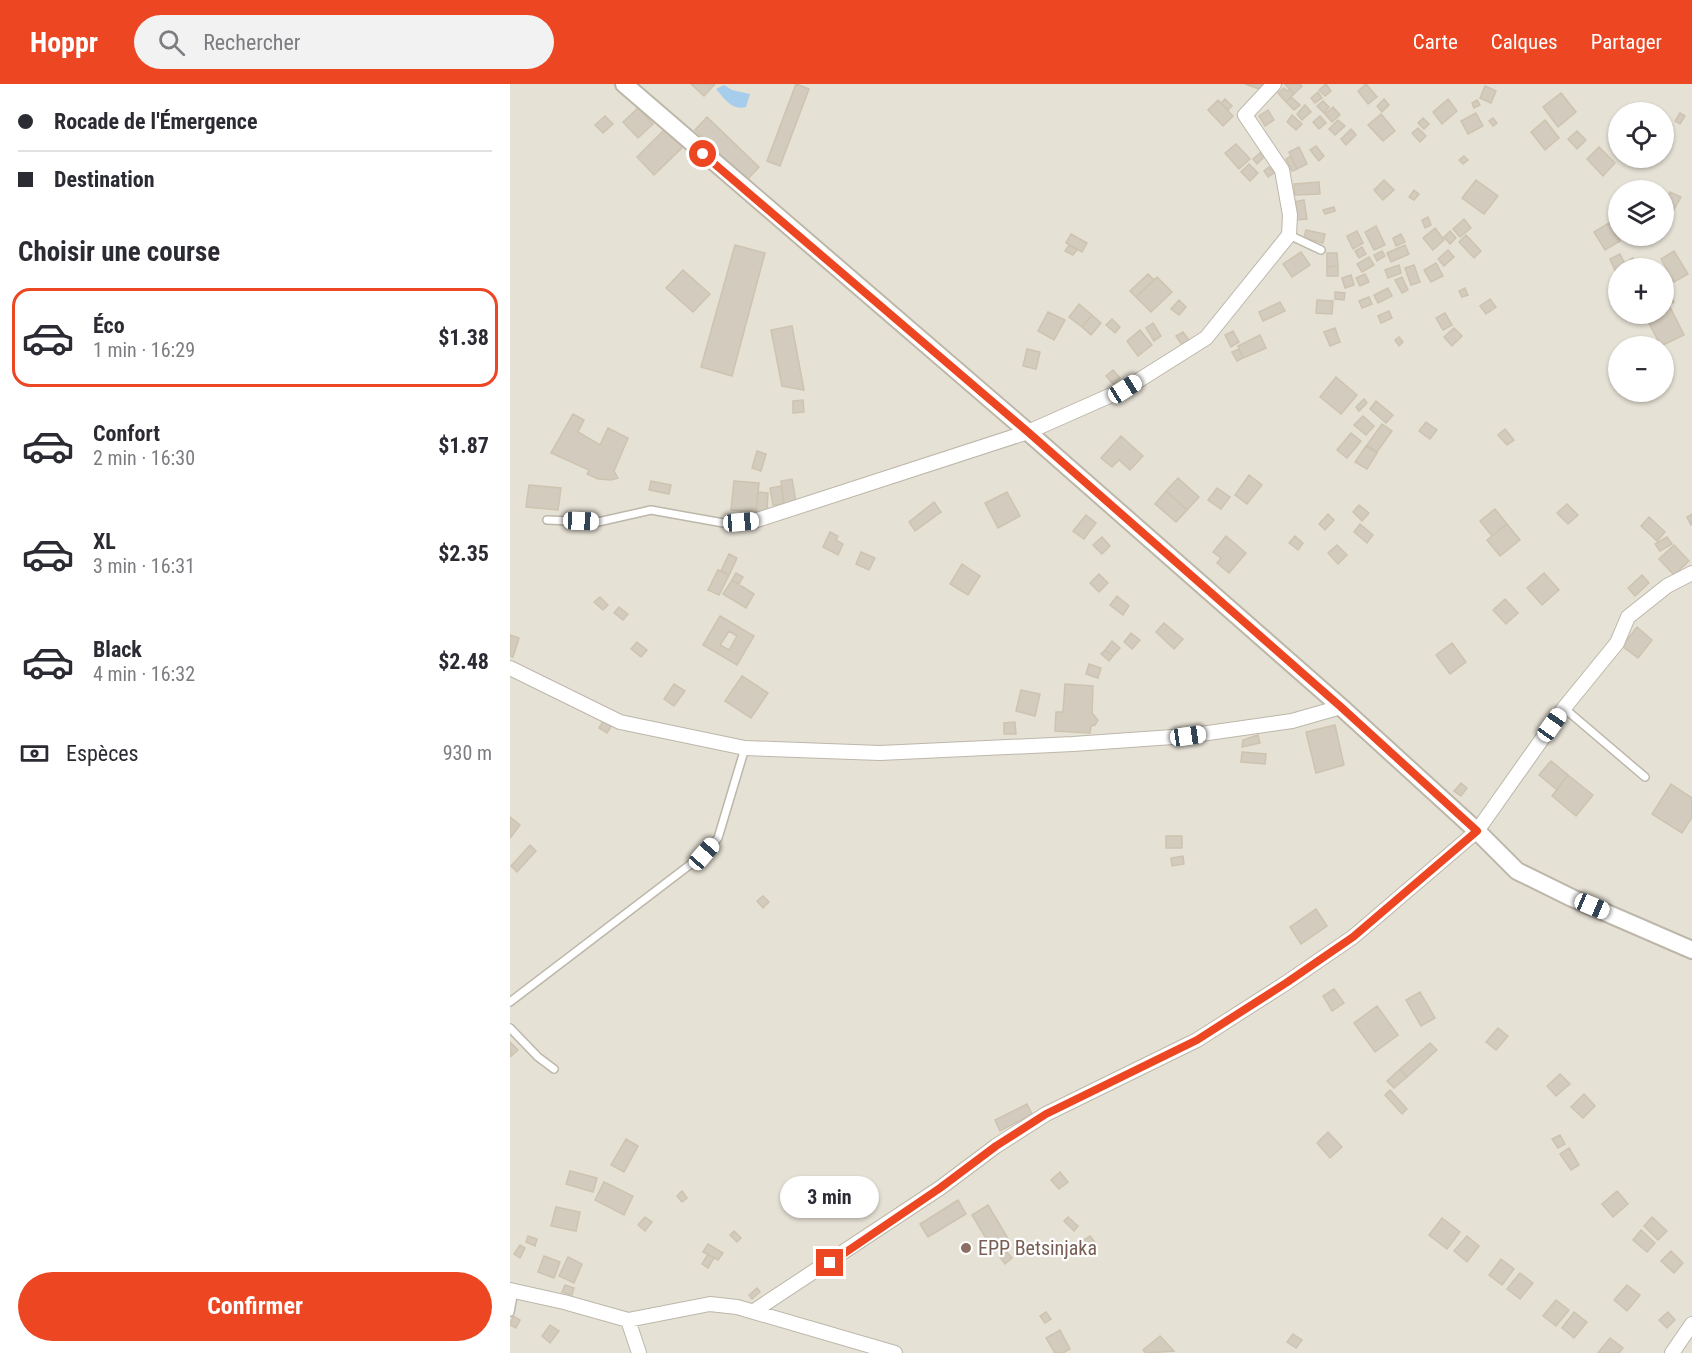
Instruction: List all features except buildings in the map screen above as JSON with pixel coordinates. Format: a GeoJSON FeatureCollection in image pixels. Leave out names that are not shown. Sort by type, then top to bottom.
{"type":"FeatureCollection","features":[{"type":"Feature","properties":{"kind":"street"},"geometry":{"type":"LineString","coordinates":[[624,84],[1028,432],[1341,707],[1477,831],[1517,871],[1572,898],[1692,950]]}},
{"type":"Feature","properties":{"kind":"street"},"geometry":{"type":"LineString","coordinates":[[754,521],[1028,432],[1125,389],[1206,338],[1288,235],[1290,215],[1282,170],[1245,115],[1274,84]]}},
{"type":"Feature","properties":{"kind":"street"},"geometry":{"type":"LineString","coordinates":[[754,1311],[858,1244],[940,1188],[996,1146],[1046,1114],[1197,1040],[1353,937],[1477,831],[1564,708],[1617,644],[1628,617],[1667,586],[1692,573]]}},
{"type":"Feature","properties":{"kind":"street"},"geometry":{"type":"LineString","coordinates":[[510,668],[620,722],[745,748],[880,753],[1073,744],[1188,736],[1292,721],[1341,707]]}},
{"type":"Feature","properties":{"kind":"street"},"geometry":{"type":"LineString","coordinates":[[512,1291],[564,1302],[628,1320],[710,1304],[754,1311],[895,1353]]}},
{"type":"Feature","properties":{"kind":"street"},"geometry":{"type":"LineString","coordinates":[[628,1320],[639,1353]]}},
{"type":"Feature","properties":{"kind":"street"},"geometry":{"type":"LineString","coordinates":[[1672,1353],[1692,1324]]}},
{"type":"Feature","properties":{"kind":"lane"},"geometry":{"type":"LineString","coordinates":[[1288,235],[1320,250]]}},
{"type":"Feature","properties":{"kind":"lane"},"geometry":{"type":"LineString","coordinates":[[547,520],[598,522],[651,510],[729,524],[754,521]]}},
{"type":"Feature","properties":{"kind":"lane"},"geometry":{"type":"LineString","coordinates":[[1564,708],[1645,777]]}},
{"type":"Feature","properties":{"kind":"lane"},"geometry":{"type":"LineString","coordinates":[[510,1002],[704,854],[718,838],[745,748]]}},
{"type":"Feature","properties":{"kind":"lane"},"geometry":{"type":"LineString","coordinates":[[510,1028],[538,1057],[554,1069]]}},
{"type":"Feature","properties":{"kind":"lane"},"geometry":{"type":"LineString","coordinates":[[510,1312],[512,1291]]}},
{"type":"Feature","properties":{"kind":"shaded area"},"geometry":{"type":"Polygon","coordinates":[[[510,84],[1692,84],[1692,1353],[510,1353],[510,84]]]}},
{"type":"Feature","properties":{"kind":"water"},"geometry":{"type":"Polygon","coordinates":[[[724,85],[732,90],[750,94],[746,107],[737,107],[725,100],[716,89],[724,85]]]}},
{"type":"Feature","properties":{"kind":"place","name":"EPP Betsinjaka"},"geometry":{"type":"Point","coordinates":[966,1248]}},
{"type":"Feature","properties":{"kind":"route"},"geometry":{"type":"LineString","coordinates":[[703,154],[1028,432],[1085,485],[1341,707],[1477,831],[1412,889],[1353,937],[1286,983],[1197,1040],[1128,1076],[1046,1114],[996,1146],[940,1188],[830,1263]]}}]}
